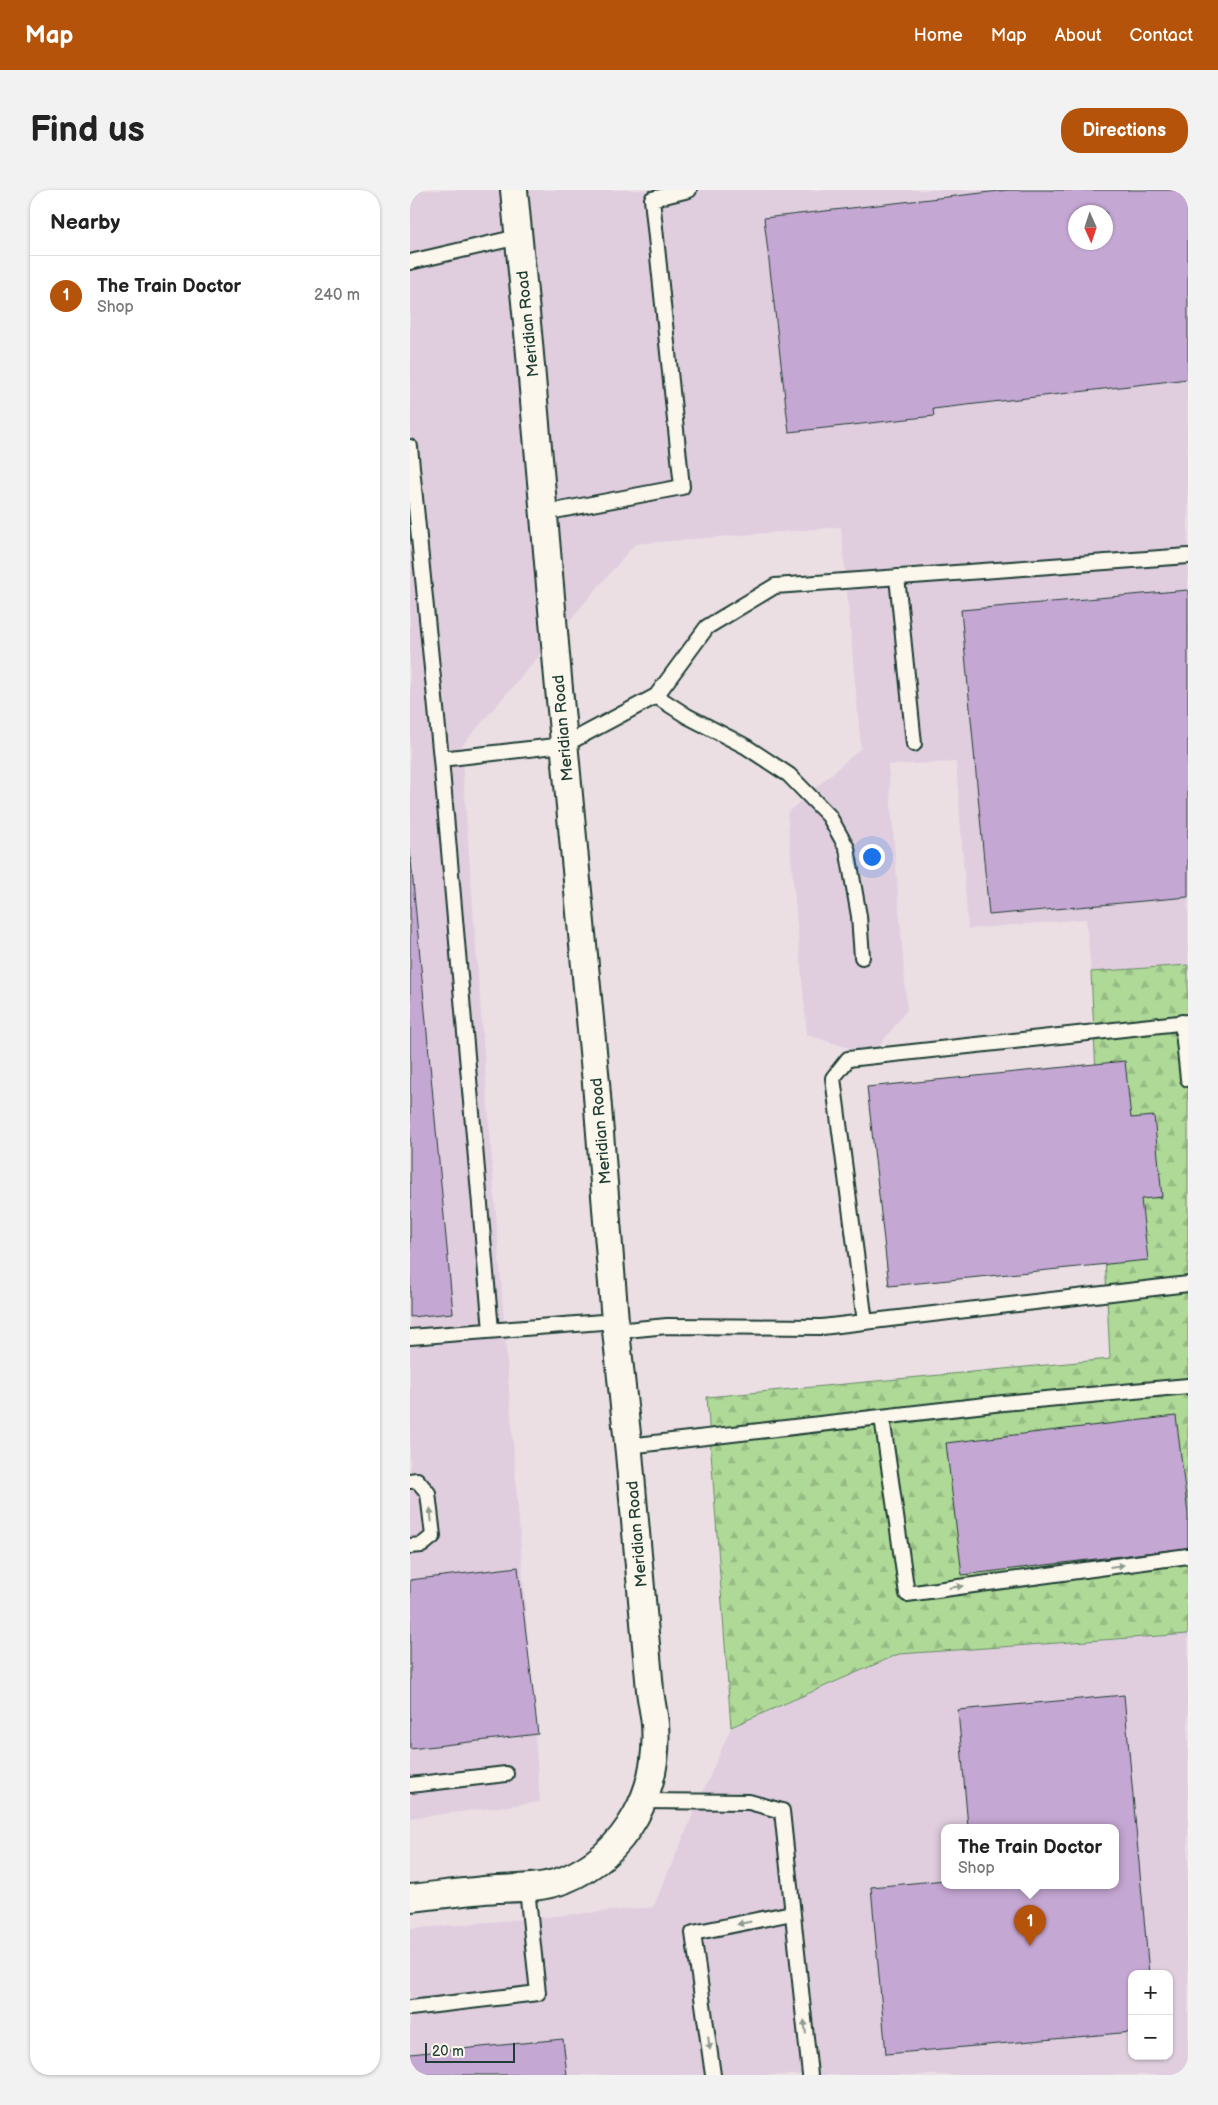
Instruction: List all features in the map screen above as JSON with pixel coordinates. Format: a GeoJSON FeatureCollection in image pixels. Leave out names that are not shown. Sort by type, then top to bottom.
{"type":"FeatureCollection","features":[{"type":"Feature","properties":{"kind":"street","name":"Meridian Road"},"geometry":{"type":"LineString","coordinates":[[410,1898],[498,1889],[527,1889],[564,1880],[593,1865],[617,1844],[636,1818],[644,1801],[652,1771],[655,1724],[650,1690],[616,1326],[596,1083],[514,190]]}},
{"type":"Feature","properties":{"kind":"lane"},"geometry":{"type":"LineString","coordinates":[[544,513],[682,487],[652,199],[689,190]]}},
{"type":"Feature","properties":{"kind":"lane"},"geometry":{"type":"LineString","coordinates":[[410,262],[518,236]]}},
{"type":"Feature","properties":{"kind":"lane"},"geometry":{"type":"LineString","coordinates":[[410,448],[441,759],[491,1330]]}},
{"type":"Feature","properties":{"kind":"lane"},"geometry":{"type":"LineString","coordinates":[[441,759],[564,745],[656,696],[707,627],[775,586],[1188,556]]}},
{"type":"Feature","properties":{"kind":"lane"},"geometry":{"type":"LineString","coordinates":[[897,577],[914,744]]}},
{"type":"Feature","properties":{"kind":"lane"},"geometry":{"type":"LineString","coordinates":[[656,696],[687,716],[745,746],[789,775],[829,816],[847,848],[859,916],[862,956]]}},
{"type":"Feature","properties":{"kind":"lane"},"geometry":{"type":"LineString","coordinates":[[865,1322],[833,1078],[848,1060],[1185,1022],[1188,1079]]}},
{"type":"Feature","properties":{"kind":"lane"},"geometry":{"type":"LineString","coordinates":[[410,1337],[491,1330],[616,1326],[822,1327],[1188,1284]]}},
{"type":"Feature","properties":{"kind":"lane"},"geometry":{"type":"LineString","coordinates":[[628,1446],[1013,1402],[1188,1386]]}},
{"type":"Feature","properties":{"kind":"lane"},"geometry":{"type":"LineString","coordinates":[[882,1417],[907,1594],[1188,1556]]}},
{"type":"Feature","properties":{"kind":"lane"},"geometry":{"type":"LineString","coordinates":[[410,1480],[417,1480],[428,1493],[433,1536],[422,1545],[410,1546]]}},
{"type":"Feature","properties":{"kind":"lane"},"geometry":{"type":"LineString","coordinates":[[410,1785],[506,1774]]}},
{"type":"Feature","properties":{"kind":"lane"},"geometry":{"type":"LineString","coordinates":[[644,1801],[748,1802],[782,1812],[810,2075]]}},
{"type":"Feature","properties":{"kind":"lane"},"geometry":{"type":"LineString","coordinates":[[410,2008],[538,1993],[527,1889]]}},
{"type":"Feature","properties":{"kind":"lane"},"geometry":{"type":"LineString","coordinates":[[713,2075],[693,1933],[792,1913]]}},
{"type":"Feature","properties":{"kind":"shaded area"},"geometry":{"type":"Polygon","coordinates":[[[410,190],[1188,190],[1188,965],[1091,972],[1086,919],[968,929],[956,762],[888,765],[907,1010],[872,1055],[807,1035],[787,813],[861,748],[841,527],[635,544],[461,747],[540,1802],[410,1818],[410,190]]]}},
{"type":"Feature","properties":{"kind":"shaded area"},"geometry":{"type":"Polygon","coordinates":[[[1188,1634],[1188,2075],[410,2075],[410,1929],[653,1907],[731,1727],[899,1654],[1188,1634]]]}},
{"type":"Feature","properties":{"kind":"green space"},"geometry":{"type":"Polygon","coordinates":[[[1188,965],[1188,1634],[899,1654],[731,1727],[707,1397],[1110,1359],[1091,972],[1188,965]]]}},
{"type":"Feature","properties":{"kind":"building"},"geometry":{"type":"Polygon","coordinates":[[[1008,190],[1188,190],[1188,379],[933,409],[934,416],[789,432],[764,218],[1008,190]]]}},
{"type":"Feature","properties":{"kind":"building"},"geometry":{"type":"Polygon","coordinates":[[[1188,590],[1188,897],[989,915],[961,610],[1188,590]]]}},
{"type":"Feature","properties":{"kind":"building"},"geometry":{"type":"Polygon","coordinates":[[[410,849],[453,1313],[410,1317],[410,849]]]}},
{"type":"Feature","properties":{"kind":"building"},"geometry":{"type":"Polygon","coordinates":[[[1125,1061],[1131,1118],[1154,1116],[1162,1197],[1141,1199],[1148,1260],[889,1286],[867,1087],[1125,1061]]]}},
{"type":"Feature","properties":{"kind":"building"},"geometry":{"type":"Polygon","coordinates":[[[1176,1416],[1188,1514],[1188,1548],[962,1575],[946,1443],[1176,1416]]]}},
{"type":"Feature","properties":{"kind":"building"},"geometry":{"type":"Polygon","coordinates":[[[518,1567],[538,1734],[410,1749],[410,1580],[518,1567]]]}},
{"type":"Feature","properties":{"kind":"building"},"geometry":{"type":"Polygon","coordinates":[[[1124,1695],[1149,1970],[1128,1970],[1128,2032],[886,2054],[871,1887],[941,1880],[941,1889],[1119,1889],[1119,1824],[968,1824],[958,1710],[1124,1695]]]}},
{"type":"Feature","properties":{"kind":"building"},"geometry":{"type":"Polygon","coordinates":[[[563,2039],[567,2075],[410,2075],[410,2054],[563,2039]]]}},
{"type":"Feature","properties":{"kind":"place","name":"The Train Doctor"},"geometry":{"type":"Point","coordinates":[1030,1946]}}]}
